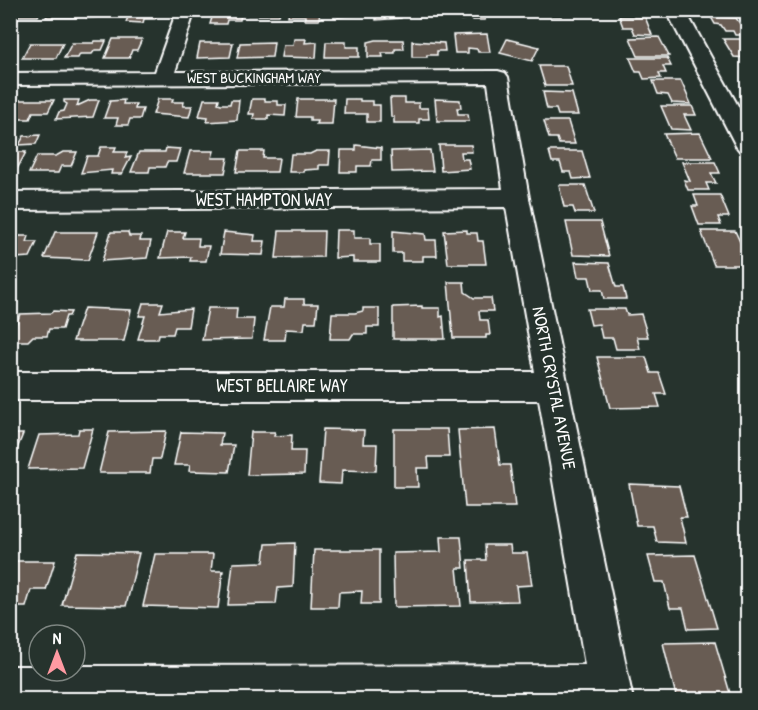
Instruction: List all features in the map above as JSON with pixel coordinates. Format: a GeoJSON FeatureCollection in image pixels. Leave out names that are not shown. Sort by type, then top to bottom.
{"type":"FeatureCollection","features":[{"type":"Feature","properties":{"kind":"street"},"geometry":{"type":"LineString","coordinates":[[163,78],[186,10]]}},
{"type":"Feature","properties":{"kind":"street"},"geometry":{"type":"LineString","coordinates":[[675,10],[747,146]]}},
{"type":"Feature","properties":{"kind":"street","name":"WEST BUCKINGHAM WAY"},"geometry":{"type":"LineString","coordinates":[[10,79],[498,77]]}},
{"type":"Feature","properties":{"kind":"street","name":"NORTH CRYSTAL AVENUE"},"geometry":{"type":"LineString","coordinates":[[498,77],[517,198],[610,692]]}},
{"type":"Feature","properties":{"kind":"street","name":"WEST HAMPTON WAY"},"geometry":{"type":"LineString","coordinates":[[10,201],[517,198]]}},
{"type":"Feature","properties":{"kind":"street","name":"WEST BELLAIRE WAY"},"geometry":{"type":"LineString","coordinates":[[10,386],[554,386]]}},
{"type":"Feature","properties":{"kind":"street"},"geometry":{"type":"LineString","coordinates":[[10,687],[610,692]]}},
{"type":"Feature","properties":{"kind":"building"},"geometry":{"type":"Polygon","coordinates":[[[12,10],[41,10],[38,16],[10,16],[12,10]]]}},
{"type":"Feature","properties":{"kind":"building"},"geometry":{"type":"Polygon","coordinates":[[[50,10],[82,10],[79,17],[46,17],[50,10]]]}},
{"type":"Feature","properties":{"kind":"building"},"geometry":{"type":"Polygon","coordinates":[[[90,10],[120,10],[118,16],[87,18],[90,10]]]}},
{"type":"Feature","properties":{"kind":"building"},"geometry":{"type":"Polygon","coordinates":[[[126,10],[159,10],[155,19],[144,19],[143,23],[126,22],[128,17],[123,17],[126,10]]]}},
{"type":"Feature","properties":{"kind":"building"},"geometry":{"type":"Polygon","coordinates":[[[242,10],[240,20],[227,20],[226,24],[210,24],[214,11],[242,10]]]}},
{"type":"Feature","properties":{"kind":"building"},"geometry":{"type":"Polygon","coordinates":[[[249,10],[281,10],[279,15],[248,15],[249,10]]]}},
{"type":"Feature","properties":{"kind":"building"},"geometry":{"type":"Polygon","coordinates":[[[289,10],[320,10],[319,20],[305,20],[305,16],[288,16],[289,10]]]}},
{"type":"Feature","properties":{"kind":"building"},"geometry":{"type":"Polygon","coordinates":[[[330,10],[360,10],[360,15],[338,17],[338,14],[330,14],[330,10]]]}},
{"type":"Feature","properties":{"kind":"building"},"geometry":{"type":"Polygon","coordinates":[[[369,10],[401,10],[401,18],[376,20],[376,16],[369,16],[369,10]]]}},
{"type":"Feature","properties":{"kind":"building"},"geometry":{"type":"Polygon","coordinates":[[[410,10],[441,10],[442,17],[419,17],[419,14],[410,14],[410,10]]]}},
{"type":"Feature","properties":{"kind":"building"},"geometry":{"type":"Polygon","coordinates":[[[450,10],[483,10],[485,20],[473,20],[472,16],[468,16],[468,19],[456,20],[456,15],[451,16],[450,10]]]}},
{"type":"Feature","properties":{"kind":"building"},"geometry":{"type":"Polygon","coordinates":[[[490,10],[523,10],[524,16],[491,16],[490,10]]]}},
{"type":"Feature","properties":{"kind":"building"},"geometry":{"type":"Polygon","coordinates":[[[532,10],[564,11],[559,11],[561,16],[533,16],[532,10]]]}},
{"type":"Feature","properties":{"kind":"building"},"geometry":{"type":"Polygon","coordinates":[[[619,16],[645,17],[652,35],[635,34],[632,27],[623,27],[619,16]]]}},
{"type":"Feature","properties":{"kind":"building"},"geometry":{"type":"Polygon","coordinates":[[[711,17],[736,18],[741,25],[748,25],[748,35],[735,35],[733,31],[725,31],[721,25],[715,24],[711,17]]]}},
{"type":"Feature","properties":{"kind":"building"},"geometry":{"type":"Polygon","coordinates":[[[487,34],[490,52],[478,52],[477,49],[468,48],[468,53],[455,53],[453,35],[487,34]]]}},
{"type":"Feature","properties":{"kind":"building"},"geometry":{"type":"Polygon","coordinates":[[[659,37],[669,56],[638,56],[630,38],[659,37]]]}},
{"type":"Feature","properties":{"kind":"building"},"geometry":{"type":"Polygon","coordinates":[[[113,39],[142,39],[137,50],[132,50],[129,58],[105,58],[113,39]]]}},
{"type":"Feature","properties":{"kind":"building"},"geometry":{"type":"Polygon","coordinates":[[[294,39],[306,39],[305,43],[317,42],[316,58],[281,57],[283,45],[293,45],[294,39]]]}},
{"type":"Feature","properties":{"kind":"building"},"geometry":{"type":"Polygon","coordinates":[[[507,39],[539,47],[532,61],[500,53],[507,39]]]}},
{"type":"Feature","properties":{"kind":"building"},"geometry":{"type":"Polygon","coordinates":[[[723,39],[748,39],[748,58],[734,57],[723,39]]]}},
{"type":"Feature","properties":{"kind":"building"},"geometry":{"type":"Polygon","coordinates":[[[403,40],[404,49],[395,49],[395,53],[382,53],[383,57],[368,57],[368,42],[403,40]]]}},
{"type":"Feature","properties":{"kind":"building"},"geometry":{"type":"Polygon","coordinates":[[[95,41],[106,41],[102,50],[95,50],[92,54],[80,54],[78,58],[64,58],[72,43],[94,43],[95,41]]]}},
{"type":"Feature","properties":{"kind":"building"},"geometry":{"type":"Polygon","coordinates":[[[412,41],[444,43],[445,51],[437,51],[437,55],[427,55],[427,57],[412,57],[412,41]]]}},
{"type":"Feature","properties":{"kind":"building"},"geometry":{"type":"Polygon","coordinates":[[[274,42],[272,57],[237,58],[240,43],[274,42]]]}},
{"type":"Feature","properties":{"kind":"building"},"geometry":{"type":"Polygon","coordinates":[[[326,42],[346,42],[346,47],[359,47],[359,57],[325,57],[326,42]]]}},
{"type":"Feature","properties":{"kind":"building"},"geometry":{"type":"Polygon","coordinates":[[[30,43],[63,43],[56,58],[22,58],[30,43]]]}},
{"type":"Feature","properties":{"kind":"building"},"geometry":{"type":"Polygon","coordinates":[[[200,43],[233,43],[230,57],[197,58],[200,43]]]}},
{"type":"Feature","properties":{"kind":"building"},"geometry":{"type":"Polygon","coordinates":[[[630,58],[667,58],[671,66],[663,66],[666,73],[659,73],[661,78],[644,79],[641,72],[636,72],[630,58]]]}},
{"type":"Feature","properties":{"kind":"building"},"geometry":{"type":"Polygon","coordinates":[[[539,66],[566,66],[572,86],[545,86],[539,66]]]}},
{"type":"Feature","properties":{"kind":"building"},"geometry":{"type":"Polygon","coordinates":[[[653,81],[681,81],[691,104],[672,103],[668,95],[658,94],[653,81]]]}},
{"type":"Feature","properties":{"kind":"building"},"geometry":{"type":"Polygon","coordinates":[[[543,92],[572,93],[578,115],[558,115],[556,109],[547,109],[543,92]]]}},
{"type":"Feature","properties":{"kind":"building"},"geometry":{"type":"Polygon","coordinates":[[[390,98],[405,98],[405,103],[419,103],[419,108],[428,108],[429,119],[419,119],[419,123],[394,123],[394,117],[391,117],[390,98]]]}},
{"type":"Feature","properties":{"kind":"building"},"geometry":{"type":"Polygon","coordinates":[[[158,99],[173,99],[172,102],[184,102],[183,106],[192,106],[189,117],[153,114],[158,99]]]}},
{"type":"Feature","properties":{"kind":"building"},"geometry":{"type":"Polygon","coordinates":[[[204,99],[219,99],[218,103],[221,104],[230,104],[231,100],[239,100],[237,120],[207,122],[208,117],[199,116],[204,99]]]}},
{"type":"Feature","properties":{"kind":"building"},"geometry":{"type":"Polygon","coordinates":[[[252,99],[278,101],[278,105],[286,105],[285,116],[268,115],[268,119],[253,119],[254,114],[249,114],[252,99]]]}},
{"type":"Feature","properties":{"kind":"building"},"geometry":{"type":"Polygon","coordinates":[[[298,99],[334,99],[332,124],[316,124],[317,121],[310,121],[310,117],[296,117],[298,99]]]}},
{"type":"Feature","properties":{"kind":"building"},"geometry":{"type":"Polygon","coordinates":[[[345,99],[372,101],[372,105],[380,105],[380,122],[367,122],[367,114],[344,114],[345,99]]]}},
{"type":"Feature","properties":{"kind":"building"},"geometry":{"type":"Polygon","coordinates":[[[435,99],[460,100],[461,108],[457,108],[458,114],[468,114],[469,121],[437,121],[435,99]]]}},
{"type":"Feature","properties":{"kind":"building"},"geometry":{"type":"Polygon","coordinates":[[[17,100],[54,100],[48,112],[33,112],[30,119],[10,119],[10,112],[17,100]]]}},
{"type":"Feature","properties":{"kind":"building"},"geometry":{"type":"Polygon","coordinates":[[[64,100],[79,100],[77,106],[90,100],[99,100],[93,117],[56,119],[67,104],[64,100]]]}},
{"type":"Feature","properties":{"kind":"building"},"geometry":{"type":"Polygon","coordinates":[[[124,100],[123,104],[136,104],[135,109],[143,109],[140,119],[130,119],[128,125],[116,125],[118,118],[104,118],[110,101],[124,100]]]}},
{"type":"Feature","properties":{"kind":"building"},"geometry":{"type":"Polygon","coordinates":[[[661,106],[692,106],[696,115],[684,115],[691,130],[671,129],[661,106]]]}},
{"type":"Feature","properties":{"kind":"building"},"geometry":{"type":"Polygon","coordinates":[[[544,121],[568,121],[575,144],[559,144],[557,138],[549,138],[544,121]]]}},
{"type":"Feature","properties":{"kind":"building"},"geometry":{"type":"Polygon","coordinates":[[[700,133],[712,158],[675,158],[664,134],[700,133]]]}},
{"type":"Feature","properties":{"kind":"building"},"geometry":{"type":"Polygon","coordinates":[[[40,135],[36,144],[19,145],[24,136],[40,135]]]}},
{"type":"Feature","properties":{"kind":"building"},"geometry":{"type":"Polygon","coordinates":[[[356,145],[381,148],[381,160],[372,160],[371,166],[357,166],[357,172],[340,172],[341,150],[356,150],[356,145]]]}},
{"type":"Feature","properties":{"kind":"building"},"geometry":{"type":"Polygon","coordinates":[[[439,145],[471,145],[472,152],[461,152],[462,159],[468,159],[470,169],[441,171],[439,145]]]}},
{"type":"Feature","properties":{"kind":"building"},"geometry":{"type":"Polygon","coordinates":[[[101,147],[116,147],[114,152],[127,152],[125,158],[131,157],[122,174],[111,174],[112,170],[81,173],[87,156],[98,156],[101,147]]]}},
{"type":"Feature","properties":{"kind":"building"},"geometry":{"type":"Polygon","coordinates":[[[166,148],[180,149],[176,162],[167,162],[165,167],[150,167],[149,172],[131,172],[139,152],[165,152],[166,148]]]}},
{"type":"Feature","properties":{"kind":"building"},"geometry":{"type":"Polygon","coordinates":[[[430,150],[433,171],[392,172],[391,151],[430,150]]]}},
{"type":"Feature","properties":{"kind":"building"},"geometry":{"type":"Polygon","coordinates":[[[190,151],[214,151],[212,158],[228,158],[225,173],[184,173],[190,151]]]}},
{"type":"Feature","properties":{"kind":"building"},"geometry":{"type":"Polygon","coordinates":[[[240,151],[264,151],[263,158],[279,158],[277,172],[236,172],[240,151]]]}},
{"type":"Feature","properties":{"kind":"building"},"geometry":{"type":"Polygon","coordinates":[[[316,151],[330,151],[329,165],[319,165],[319,169],[304,170],[304,172],[289,172],[291,154],[310,154],[316,151]]]}},
{"type":"Feature","properties":{"kind":"building"},"geometry":{"type":"Polygon","coordinates":[[[549,151],[582,151],[590,178],[573,179],[571,172],[563,172],[560,162],[552,162],[549,151]]]}},
{"type":"Feature","properties":{"kind":"building"},"geometry":{"type":"Polygon","coordinates":[[[10,152],[26,152],[15,173],[10,173],[10,152]]]}},
{"type":"Feature","properties":{"kind":"building"},"geometry":{"type":"Polygon","coordinates":[[[63,152],[77,152],[71,166],[61,166],[58,173],[29,173],[37,156],[56,156],[63,152]]]}},
{"type":"Feature","properties":{"kind":"building"},"geometry":{"type":"Polygon","coordinates":[[[682,162],[715,162],[720,173],[711,173],[716,183],[706,183],[709,190],[688,190],[684,180],[690,181],[682,162]]]}},
{"type":"Feature","properties":{"kind":"building"},"geometry":{"type":"Polygon","coordinates":[[[559,185],[585,185],[594,213],[575,213],[573,207],[564,207],[559,185]]]}},
{"type":"Feature","properties":{"kind":"building"},"geometry":{"type":"Polygon","coordinates":[[[694,195],[720,195],[729,217],[718,217],[721,225],[699,225],[692,206],[698,206],[694,195]]]}},
{"type":"Feature","properties":{"kind":"building"},"geometry":{"type":"Polygon","coordinates":[[[566,222],[600,222],[609,256],[573,255],[566,222]]]}},
{"type":"Feature","properties":{"kind":"building"},"geometry":{"type":"Polygon","coordinates":[[[336,230],[354,230],[354,238],[370,238],[370,244],[380,244],[380,262],[353,262],[353,257],[335,258],[336,230]]]}},
{"type":"Feature","properties":{"kind":"building"},"geometry":{"type":"Polygon","coordinates":[[[467,230],[467,233],[477,233],[478,241],[483,241],[486,264],[448,264],[444,231],[467,230]]]}},
{"type":"Feature","properties":{"kind":"building"},"geometry":{"type":"Polygon","coordinates":[[[279,231],[324,231],[323,257],[276,258],[279,231]]]}},
{"type":"Feature","properties":{"kind":"building"},"geometry":{"type":"Polygon","coordinates":[[[393,231],[425,234],[426,240],[436,240],[437,256],[423,256],[423,261],[402,261],[402,253],[393,253],[393,231]]]}},
{"type":"Feature","properties":{"kind":"building"},"geometry":{"type":"Polygon","coordinates":[[[701,231],[735,231],[748,259],[748,265],[714,265],[701,231]]]}},
{"type":"Feature","properties":{"kind":"building"},"geometry":{"type":"Polygon","coordinates":[[[55,232],[98,232],[88,260],[44,258],[55,232]]]}},
{"type":"Feature","properties":{"kind":"building"},"geometry":{"type":"Polygon","coordinates":[[[111,232],[128,232],[129,236],[141,236],[140,241],[151,241],[147,258],[102,261],[111,232]]]}},
{"type":"Feature","properties":{"kind":"building"},"geometry":{"type":"Polygon","coordinates":[[[167,232],[185,232],[183,238],[199,238],[198,246],[209,246],[206,261],[190,261],[191,257],[160,258],[167,232]]]}},
{"type":"Feature","properties":{"kind":"building"},"geometry":{"type":"Polygon","coordinates":[[[224,232],[255,235],[254,241],[265,241],[263,255],[220,254],[224,232]]]}},
{"type":"Feature","properties":{"kind":"building"},"geometry":{"type":"Polygon","coordinates":[[[10,233],[15,233],[17,236],[29,236],[27,242],[37,242],[30,257],[15,258],[16,255],[10,255],[10,233]]]}},
{"type":"Feature","properties":{"kind":"building"},"geometry":{"type":"Polygon","coordinates":[[[575,262],[609,263],[616,287],[623,287],[626,299],[604,299],[602,290],[592,290],[589,277],[578,277],[575,262]]]}},
{"type":"Feature","properties":{"kind":"building"},"geometry":{"type":"Polygon","coordinates":[[[448,282],[464,282],[465,292],[474,298],[491,298],[493,311],[479,311],[480,320],[488,320],[490,335],[486,335],[486,338],[453,338],[448,282]]]}},
{"type":"Feature","properties":{"kind":"building"},"geometry":{"type":"Polygon","coordinates":[[[285,299],[304,299],[304,304],[318,304],[316,322],[305,322],[304,330],[286,329],[285,340],[264,340],[270,307],[284,307],[285,299]]]}},
{"type":"Feature","properties":{"kind":"building"},"geometry":{"type":"Polygon","coordinates":[[[143,303],[163,303],[160,312],[191,309],[188,327],[175,327],[173,334],[159,334],[158,339],[138,339],[145,316],[139,316],[143,303]]]}},
{"type":"Feature","properties":{"kind":"building"},"geometry":{"type":"Polygon","coordinates":[[[422,306],[422,308],[440,308],[445,339],[393,339],[393,307],[422,306]]]}},
{"type":"Feature","properties":{"kind":"building"},"geometry":{"type":"Polygon","coordinates":[[[84,308],[131,310],[124,341],[73,341],[84,308]]]}},
{"type":"Feature","properties":{"kind":"building"},"geometry":{"type":"Polygon","coordinates":[[[208,308],[237,308],[236,319],[254,319],[252,339],[202,340],[208,308]]]}},
{"type":"Feature","properties":{"kind":"building"},"geometry":{"type":"Polygon","coordinates":[[[363,308],[379,308],[379,327],[367,327],[367,334],[353,334],[350,339],[330,339],[332,313],[355,313],[363,311],[363,308]]]}},
{"type":"Feature","properties":{"kind":"building"},"geometry":{"type":"Polygon","coordinates":[[[587,309],[625,309],[627,315],[641,314],[648,337],[637,337],[640,349],[616,349],[613,338],[602,338],[599,324],[591,325],[587,309]]]}},
{"type":"Feature","properties":{"kind":"building"},"geometry":{"type":"Polygon","coordinates":[[[53,311],[71,312],[69,316],[66,316],[62,329],[49,329],[47,336],[33,336],[28,341],[10,341],[20,314],[51,313],[53,311]]]}},
{"type":"Feature","properties":{"kind":"building"},"geometry":{"type":"Polygon","coordinates":[[[597,357],[646,357],[651,373],[659,373],[666,394],[656,394],[660,407],[610,408],[597,357]]]}},
{"type":"Feature","properties":{"kind":"building"},"geometry":{"type":"Polygon","coordinates":[[[79,429],[93,429],[82,468],[28,469],[39,435],[78,434],[79,429]]]}},
{"type":"Feature","properties":{"kind":"building"},"geometry":{"type":"Polygon","coordinates":[[[323,429],[364,430],[363,444],[377,444],[376,471],[342,470],[341,484],[319,483],[323,429]]]}},
{"type":"Feature","properties":{"kind":"building"},"geometry":{"type":"Polygon","coordinates":[[[394,429],[447,429],[449,457],[428,457],[429,468],[417,468],[418,487],[394,487],[394,429]]]}},
{"type":"Feature","properties":{"kind":"building"},"geometry":{"type":"Polygon","coordinates":[[[495,429],[500,465],[510,465],[515,507],[465,507],[458,430],[495,429]]]}},
{"type":"Feature","properties":{"kind":"building"},"geometry":{"type":"Polygon","coordinates":[[[166,431],[160,459],[152,459],[150,473],[99,473],[109,432],[166,431]]]}},
{"type":"Feature","properties":{"kind":"building"},"geometry":{"type":"Polygon","coordinates":[[[181,432],[222,433],[220,445],[234,445],[229,472],[189,471],[190,465],[174,465],[181,432]]]}},
{"type":"Feature","properties":{"kind":"building"},"geometry":{"type":"Polygon","coordinates":[[[251,432],[275,432],[274,436],[292,435],[291,451],[305,451],[304,474],[247,475],[251,432]]]}},
{"type":"Feature","properties":{"kind":"building"},"geometry":{"type":"Polygon","coordinates":[[[10,434],[23,434],[10,466],[10,434]]]}},
{"type":"Feature","properties":{"kind":"building"},"geometry":{"type":"Polygon","coordinates":[[[629,484],[679,486],[687,517],[680,517],[686,543],[657,542],[653,526],[637,526],[629,484]]]}},
{"type":"Feature","properties":{"kind":"building"},"geometry":{"type":"Polygon","coordinates":[[[440,537],[461,537],[464,568],[457,568],[461,606],[394,607],[393,553],[441,552],[440,537]]]}},
{"type":"Feature","properties":{"kind":"building"},"geometry":{"type":"Polygon","coordinates":[[[295,543],[293,587],[278,588],[276,604],[228,605],[233,563],[264,562],[266,544],[295,543]]]}},
{"type":"Feature","properties":{"kind":"building"},"geometry":{"type":"Polygon","coordinates":[[[485,545],[510,545],[511,553],[527,553],[532,585],[516,586],[518,601],[471,602],[468,560],[486,560],[485,545]]]}},
{"type":"Feature","properties":{"kind":"building"},"geometry":{"type":"Polygon","coordinates":[[[314,550],[379,550],[379,604],[361,604],[362,591],[339,592],[338,607],[311,607],[314,550]]]}},
{"type":"Feature","properties":{"kind":"building"},"geometry":{"type":"Polygon","coordinates":[[[77,552],[139,553],[126,606],[62,605],[77,552]]]}},
{"type":"Feature","properties":{"kind":"building"},"geometry":{"type":"Polygon","coordinates":[[[155,554],[213,554],[211,571],[223,571],[218,608],[143,606],[155,554]]]}},
{"type":"Feature","properties":{"kind":"building"},"geometry":{"type":"Polygon","coordinates":[[[695,555],[717,628],[688,629],[683,608],[670,608],[664,582],[655,582],[648,556],[695,555]]]}},
{"type":"Feature","properties":{"kind":"building"},"geometry":{"type":"Polygon","coordinates":[[[10,561],[55,561],[46,590],[31,590],[26,607],[10,607],[10,561]]]}},
{"type":"Feature","properties":{"kind":"building"},"geometry":{"type":"Polygon","coordinates":[[[715,642],[732,700],[677,700],[663,643],[715,642]]]}}]}
